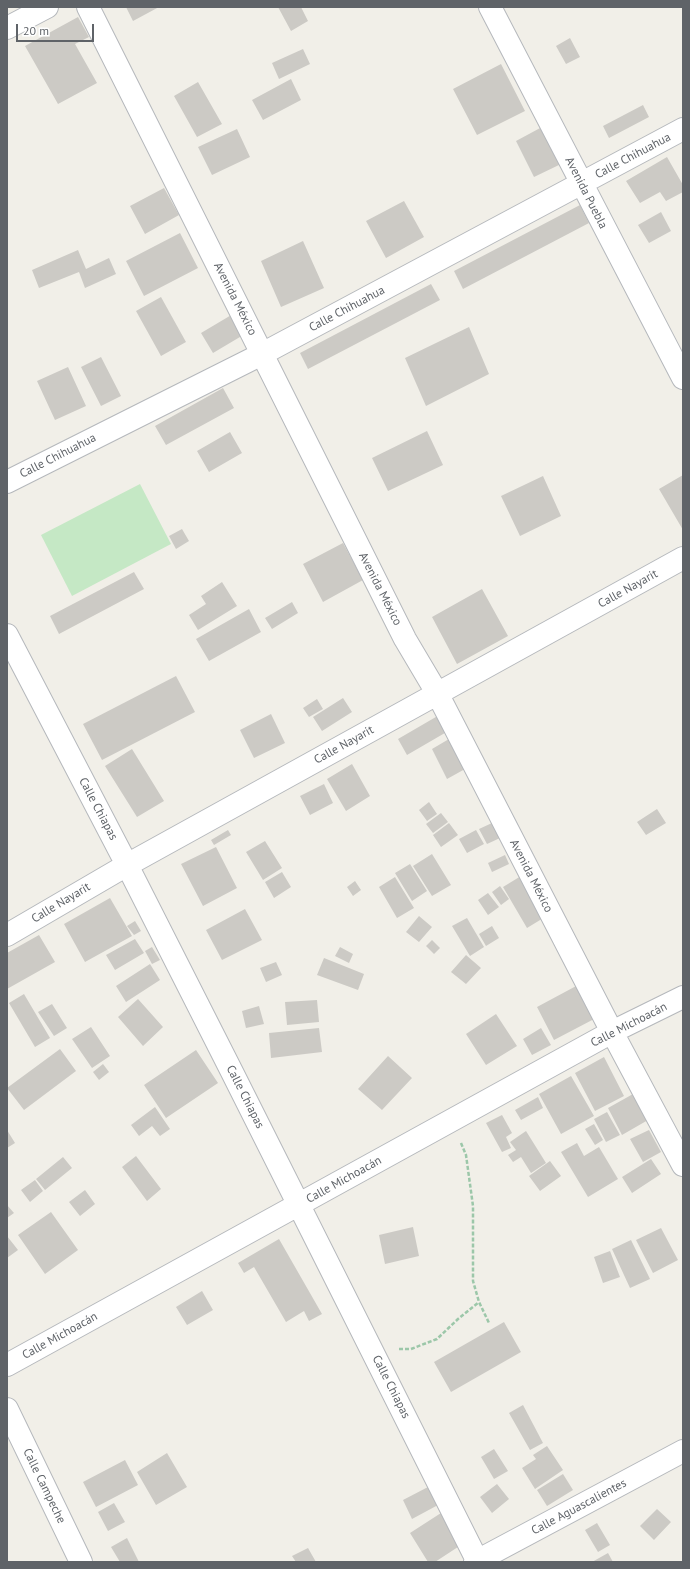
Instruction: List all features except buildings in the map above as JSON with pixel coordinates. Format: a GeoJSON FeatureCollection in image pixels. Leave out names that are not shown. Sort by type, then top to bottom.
{"type":"FeatureCollection","features":[{"type":"Feature","properties":{"kind":"street"},"geometry":{"type":"LineString","coordinates":[[7,28],[47,7]]}},
{"type":"Feature","properties":{"kind":"street","name":"Avenida México"},"geometry":{"type":"LineString","coordinates":[[88,7],[405,639],[437,694],[612,1032],[683,1165]]}},
{"type":"Feature","properties":{"kind":"street","name":"Avenida Puebla"},"geometry":{"type":"LineString","coordinates":[[490,7],[683,378]]}},
{"type":"Feature","properties":{"kind":"street","name":"Calle Chihuahua"},"geometry":{"type":"LineString","coordinates":[[7,482],[262,354],[683,130]]}},
{"type":"Feature","properties":{"kind":"street","name":"Calle Nayarit"},"geometry":{"type":"LineString","coordinates":[[7,935],[127,865],[683,558]]}},
{"type":"Feature","properties":{"kind":"street","name":"Calle Chiapas"},"geometry":{"type":"LineString","coordinates":[[7,635],[127,865],[299,1204],[477,1562]]}},
{"type":"Feature","properties":{"kind":"street","name":"Calle Michoacán"},"geometry":{"type":"LineString","coordinates":[[7,1365],[612,1032],[683,997]]}},
{"type":"Feature","properties":{"kind":"street","name":"Calle Campeche"},"geometry":{"type":"LineString","coordinates":[[7,1409],[81,1562]]}},
{"type":"Feature","properties":{"kind":"street","name":"Calle Aguascalientes"},"geometry":{"type":"LineString","coordinates":[[477,1562],[683,1451]]}},
{"type":"Feature","properties":{"kind":"path"},"geometry":{"type":"LineString","coordinates":[[451,1121],[466,1155],[473,1206],[474,1281],[479,1302],[490,1323]]}},
{"type":"Feature","properties":{"kind":"path"},"geometry":{"type":"LineString","coordinates":[[371,1348],[411,1349],[437,1340],[458,1319],[479,1302]]}},
{"type":"Feature","properties":{"kind":"green space"},"geometry":{"type":"Polygon","coordinates":[[[140,484],[171,544],[72,596],[41,535],[140,484]]]}}]}
